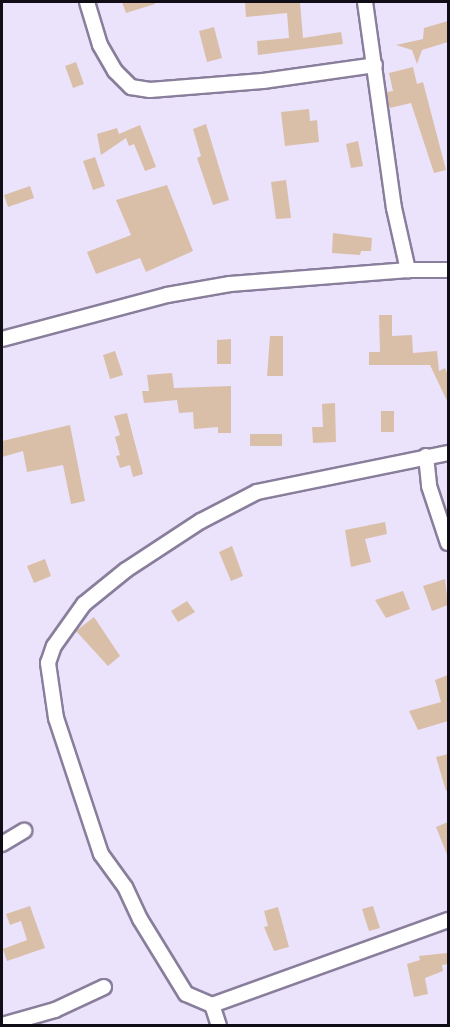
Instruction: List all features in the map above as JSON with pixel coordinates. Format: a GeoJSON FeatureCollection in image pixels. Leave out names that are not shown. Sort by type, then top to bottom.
{"type":"FeatureCollection","features":[{"type":"Feature","properties":{"kind":"street"},"geometry":{"type":"LineString","coordinates":[[87,2],[100,45],[115,71],[131,87],[150,90],[263,81],[375,64]]}},
{"type":"Feature","properties":{"kind":"street"},"geometry":{"type":"LineString","coordinates":[[365,2],[394,208],[408,270]]}},
{"type":"Feature","properties":{"kind":"street"},"geometry":{"type":"LineString","coordinates":[[2,339],[167,295],[230,284],[408,270],[448,270]]}},
{"type":"Feature","properties":{"kind":"street"},"geometry":{"type":"LineString","coordinates":[[448,453],[257,492],[201,521],[126,570],[84,604],[54,646],[48,663],[56,718],[102,854],[125,887],[145,929],[186,994],[213,1005],[448,920]]}},
{"type":"Feature","properties":{"kind":"street"},"geometry":{"type":"LineString","coordinates":[[426,456],[429,486],[448,543]]}},
{"type":"Feature","properties":{"kind":"street"},"geometry":{"type":"LineString","coordinates":[[2,844],[24,831]]}},
{"type":"Feature","properties":{"kind":"street"},"geometry":{"type":"LineString","coordinates":[[2,1025],[55,1010],[104,987]]}},
{"type":"Feature","properties":{"kind":"street"},"geometry":{"type":"LineString","coordinates":[[213,1005],[219,1026]]}},
{"type":"Feature","properties":{"kind":"building"},"geometry":{"type":"Polygon","coordinates":[[[122,2],[155,2],[155,4],[126,13],[122,2]]]}},
{"type":"Feature","properties":{"kind":"building"},"geometry":{"type":"Polygon","coordinates":[[[300,2],[303,38],[341,32],[343,44],[258,55],[257,41],[289,38],[287,13],[246,17],[245,3],[300,2]]]}},
{"type":"Feature","properties":{"kind":"building"},"geometry":{"type":"Polygon","coordinates":[[[448,21],[448,42],[422,50],[417,64],[412,50],[396,45],[423,39],[424,28],[448,21]]]}},
{"type":"Feature","properties":{"kind":"building"},"geometry":{"type":"Polygon","coordinates":[[[214,27],[222,58],[207,62],[199,31],[214,27]]]}},
{"type":"Feature","properties":{"kind":"building"},"geometry":{"type":"Polygon","coordinates":[[[76,62],[84,84],[73,88],[65,66],[76,62]]]}},
{"type":"Feature","properties":{"kind":"building"},"geometry":{"type":"Polygon","coordinates":[[[413,67],[417,84],[423,82],[446,170],[434,173],[411,103],[390,108],[388,104],[387,92],[393,91],[389,73],[413,67]]]}},
{"type":"Feature","properties":{"kind":"building"},"geometry":{"type":"Polygon","coordinates":[[[309,109],[310,121],[317,120],[319,142],[285,146],[281,112],[309,109]]]}},
{"type":"Feature","properties":{"kind":"building"},"geometry":{"type":"Polygon","coordinates":[[[206,124],[229,200],[213,205],[197,158],[201,156],[193,129],[206,124]]]}},
{"type":"Feature","properties":{"kind":"building"},"geometry":{"type":"Polygon","coordinates":[[[140,125],[156,167],[145,171],[134,144],[129,146],[126,138],[101,155],[97,134],[117,128],[119,134],[140,125]]]}},
{"type":"Feature","properties":{"kind":"building"},"geometry":{"type":"Polygon","coordinates":[[[358,141],[363,166],[351,168],[346,144],[358,141]]]}},
{"type":"Feature","properties":{"kind":"building"},"geometry":{"type":"Polygon","coordinates":[[[95,157],[105,186],[93,190],[83,161],[95,157]]]}},
{"type":"Feature","properties":{"kind":"building"},"geometry":{"type":"Polygon","coordinates":[[[286,180],[291,218],[276,219],[271,182],[286,180]]]}},
{"type":"Feature","properties":{"kind":"building"},"geometry":{"type":"Polygon","coordinates":[[[167,185],[193,251],[146,272],[140,258],[96,274],[87,252],[131,235],[116,200],[167,185]]]}},
{"type":"Feature","properties":{"kind":"building"},"geometry":{"type":"Polygon","coordinates":[[[30,186],[34,198],[8,207],[4,195],[30,186]]]}},
{"type":"Feature","properties":{"kind":"building"},"geometry":{"type":"Polygon","coordinates":[[[333,233],[372,238],[371,251],[361,251],[360,255],[332,253],[333,233]]]}},
{"type":"Feature","properties":{"kind":"building"},"geometry":{"type":"Polygon","coordinates":[[[379,315],[392,315],[392,336],[412,335],[413,353],[437,351],[439,371],[445,368],[448,375],[448,403],[430,365],[369,365],[369,352],[380,352],[379,315]]]}},
{"type":"Feature","properties":{"kind":"building"},"geometry":{"type":"Polygon","coordinates":[[[270,336],[283,336],[283,376],[267,376],[270,336]]]}},
{"type":"Feature","properties":{"kind":"building"},"geometry":{"type":"Polygon","coordinates":[[[231,339],[231,364],[217,364],[217,340],[231,339]]]}},
{"type":"Feature","properties":{"kind":"building"},"geometry":{"type":"Polygon","coordinates":[[[115,351],[123,375],[110,379],[103,355],[115,351]]]}},
{"type":"Feature","properties":{"kind":"building"},"geometry":{"type":"Polygon","coordinates":[[[172,373],[174,388],[231,386],[231,433],[218,433],[218,427],[194,429],[193,412],[179,413],[177,400],[144,403],[142,391],[149,391],[147,375],[172,373]]]}},
{"type":"Feature","properties":{"kind":"building"},"geometry":{"type":"Polygon","coordinates":[[[335,403],[336,442],[313,443],[312,427],[323,427],[322,404],[335,403]]]}},
{"type":"Feature","properties":{"kind":"building"},"geometry":{"type":"Polygon","coordinates":[[[381,411],[394,411],[394,432],[381,432],[381,411]]]}},
{"type":"Feature","properties":{"kind":"building"},"geometry":{"type":"Polygon","coordinates":[[[127,413],[143,474],[133,477],[130,465],[120,468],[116,456],[120,455],[115,437],[120,435],[114,416],[127,413]]]}},
{"type":"Feature","properties":{"kind":"building"},"geometry":{"type":"Polygon","coordinates":[[[70,425],[85,501],[71,504],[63,465],[27,472],[23,451],[2,457],[2,441],[70,425]]]}},
{"type":"Feature","properties":{"kind":"building"},"geometry":{"type":"Polygon","coordinates":[[[250,434],[282,434],[282,446],[250,446],[250,434]]]}},
{"type":"Feature","properties":{"kind":"building"},"geometry":{"type":"Polygon","coordinates":[[[385,522],[387,534],[365,539],[371,562],[351,567],[345,530],[385,522]]]}},
{"type":"Feature","properties":{"kind":"building"},"geometry":{"type":"Polygon","coordinates":[[[232,546],[243,576],[231,581],[219,552],[232,546]]]}},
{"type":"Feature","properties":{"kind":"building"},"geometry":{"type":"Polygon","coordinates":[[[45,559],[51,576],[34,583],[27,566],[45,559]]]}},
{"type":"Feature","properties":{"kind":"building"},"geometry":{"type":"Polygon","coordinates":[[[445,579],[448,605],[432,611],[423,586],[445,579]]]}},
{"type":"Feature","properties":{"kind":"building"},"geometry":{"type":"Polygon","coordinates":[[[403,591],[410,609],[386,618],[375,600],[403,591]]]}},
{"type":"Feature","properties":{"kind":"building"},"geometry":{"type":"Polygon","coordinates":[[[187,601],[195,612],[178,622],[171,611],[187,601]]]}},
{"type":"Feature","properties":{"kind":"building"},"geometry":{"type":"Polygon","coordinates":[[[94,617],[120,656],[108,666],[76,631],[94,617]]]}},
{"type":"Feature","properties":{"kind":"building"},"geometry":{"type":"Polygon","coordinates":[[[448,675],[448,721],[418,730],[409,711],[441,702],[435,680],[448,675]]]}},
{"type":"Feature","properties":{"kind":"building"},"geometry":{"type":"Polygon","coordinates":[[[448,754],[448,790],[446,791],[436,757],[448,754]]]}},
{"type":"Feature","properties":{"kind":"building"},"geometry":{"type":"Polygon","coordinates":[[[448,822],[448,857],[436,827],[448,822]]]}},
{"type":"Feature","properties":{"kind":"building"},"geometry":{"type":"Polygon","coordinates":[[[30,906],[45,948],[7,961],[3,949],[27,940],[21,921],[10,925],[6,914],[30,906]]]}},
{"type":"Feature","properties":{"kind":"building"},"geometry":{"type":"Polygon","coordinates":[[[373,906],[380,928],[369,931],[362,909],[373,906]]]}},
{"type":"Feature","properties":{"kind":"building"},"geometry":{"type":"Polygon","coordinates":[[[278,907],[289,947],[274,951],[264,927],[268,926],[264,911],[278,907]]]}},
{"type":"Feature","properties":{"kind":"building"},"geometry":{"type":"Polygon","coordinates":[[[447,953],[448,964],[442,965],[443,971],[425,978],[428,994],[414,997],[407,964],[420,960],[419,956],[447,953]]]}}]}
